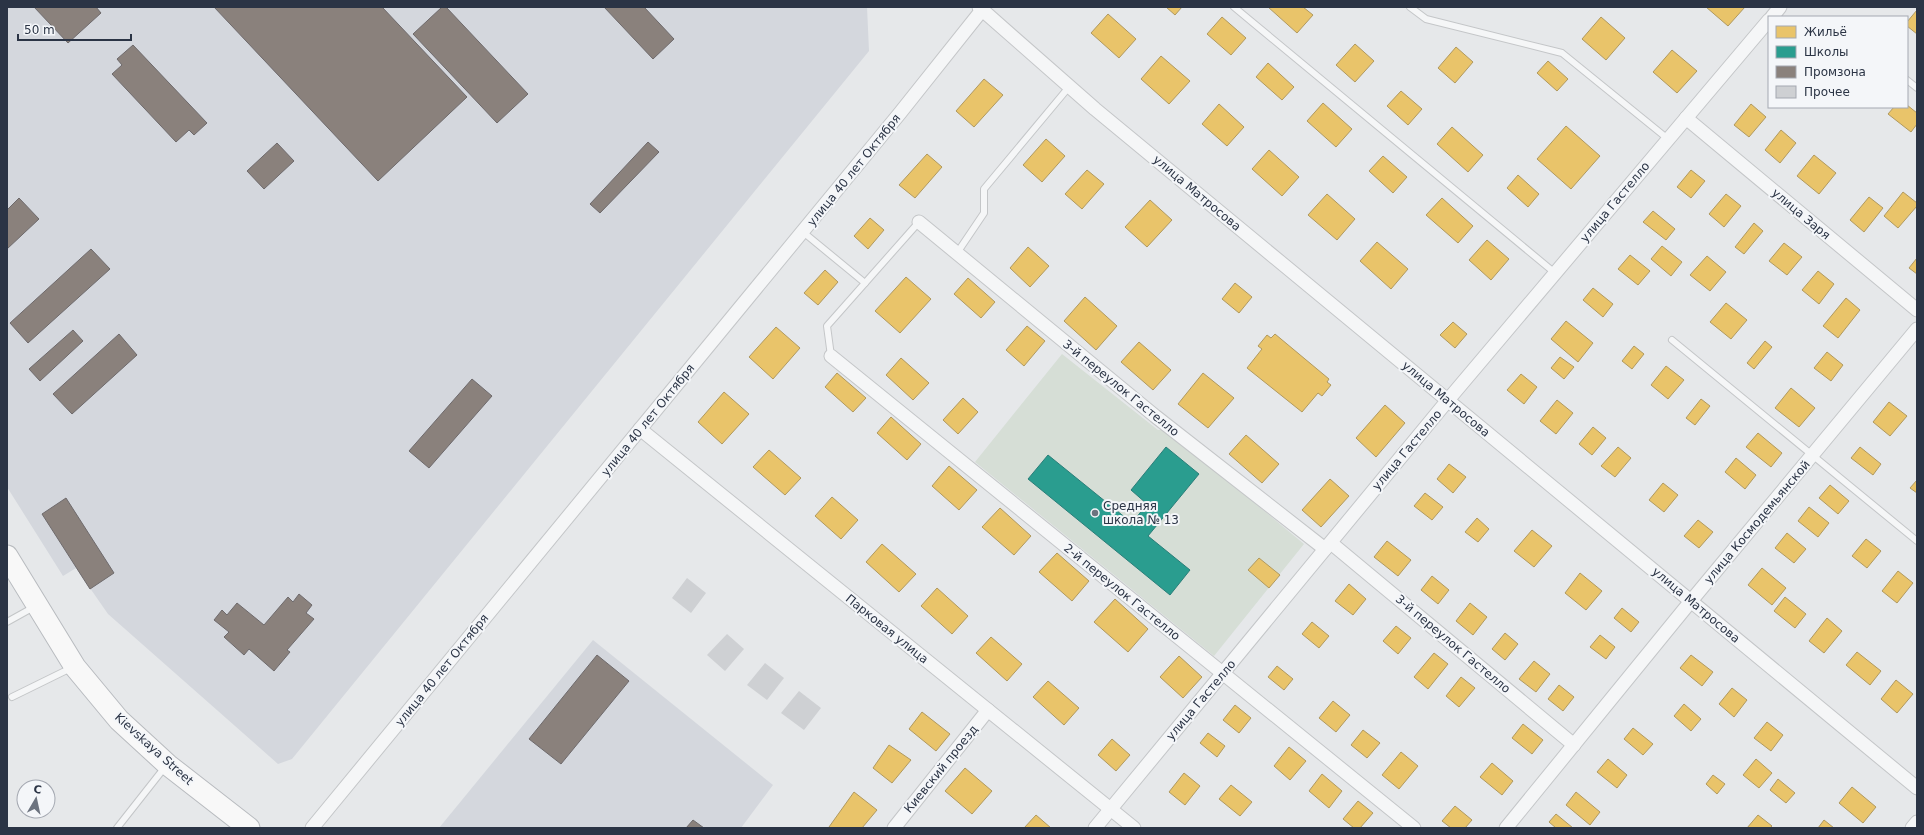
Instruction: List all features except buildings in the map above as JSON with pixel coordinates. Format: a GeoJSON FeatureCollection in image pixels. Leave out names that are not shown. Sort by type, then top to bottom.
{"type":"FeatureCollection","features":[{"type":"Feature","properties":{"kind":"highway","name":"Kievskaya Street"},"geometry":{"type":"LineString","coordinates":[[7,556],[75,667],[118,720],[168,764],[249,828]]}},
{"type":"Feature","properties":{"kind":"street"},"geometry":{"type":"LineString","coordinates":[[1773,16],[1780,7]]}},
{"type":"Feature","properties":{"kind":"street","name":"улица Матросова"},"geometry":{"type":"LineString","coordinates":[[980,8],[1069,87],[1917,788]]}},
{"type":"Feature","properties":{"kind":"street","name":"улица 40 лет Октября"},"geometry":{"type":"LineString","coordinates":[[312,828],[900,113],[980,8]]}},
{"type":"Feature","properties":{"kind":"street","name":"улица Гастелло"},"geometry":{"type":"LineString","coordinates":[[1095,828],[1448,400],[1768,21]]}},
{"type":"Feature","properties":{"kind":"street","name":"улица Заря"},"geometry":{"type":"LineString","coordinates":[[1686,118],[1917,310]]}},
{"type":"Feature","properties":{"kind":"street","name":"3-й переулок Гастелло"},"geometry":{"type":"LineString","coordinates":[[919,222],[1155,416],[1328,546],[1574,745]]}},
{"type":"Feature","properties":{"kind":"street","name":"улица Космодемьянской"},"geometry":{"type":"LineString","coordinates":[[1506,828],[1691,601],[1917,329]]}},
{"type":"Feature","properties":{"kind":"street","name":"2-й переулок Гастелло"},"geometry":{"type":"LineString","coordinates":[[831,356],[1414,828]]}},
{"type":"Feature","properties":{"kind":"street","name":"Парковая улица"},"geometry":{"type":"LineString","coordinates":[[640,429],[1134,828]]}},
{"type":"Feature","properties":{"kind":"street","name":"Киевский проезд"},"geometry":{"type":"LineString","coordinates":[[894,828],[988,710]]}},
{"type":"Feature","properties":{"kind":"street"},"geometry":{"type":"LineString","coordinates":[[1912,828],[1917,822]]}},
{"type":"Feature","properties":{"kind":"lane"},"geometry":{"type":"LineString","coordinates":[[1234,7],[1555,273]]}},
{"type":"Feature","properties":{"kind":"lane"},"geometry":{"type":"LineString","coordinates":[[1410,7],[1426,19],[1562,53],[1668,139]]}},
{"type":"Feature","properties":{"kind":"lane"},"geometry":{"type":"LineString","coordinates":[[1908,81],[1917,88]]}},
{"type":"Feature","properties":{"kind":"lane"},"geometry":{"type":"LineString","coordinates":[[957,253],[984,213],[984,189],[1069,87]]}},
{"type":"Feature","properties":{"kind":"lane"},"geometry":{"type":"LineString","coordinates":[[831,356],[827,326],[919,222]]}},
{"type":"Feature","properties":{"kind":"lane"},"geometry":{"type":"LineString","coordinates":[[803,232],[865,283]]}},
{"type":"Feature","properties":{"kind":"lane"},"geometry":{"type":"LineString","coordinates":[[1672,340],[1917,541]]}},
{"type":"Feature","properties":{"kind":"lane"},"geometry":{"type":"LineString","coordinates":[[7,622],[37,606]]}},
{"type":"Feature","properties":{"kind":"lane"},"geometry":{"type":"LineString","coordinates":[[12,697],[75,667]]}},
{"type":"Feature","properties":{"kind":"lane"},"geometry":{"type":"LineString","coordinates":[[117,828],[168,764]]}},
{"type":"Feature","properties":{"kind":"shaded area"},"geometry":{"type":"Polygon","coordinates":[[[7,7],[867,7],[869,51],[292,759],[278,764],[108,614],[76,568],[63,576],[7,487],[7,7]]]}},
{"type":"Feature","properties":{"kind":"shaded area"},"geometry":{"type":"Polygon","coordinates":[[[1062,354],[1158,430],[1167,430],[1304,544],[1214,656],[975,462],[1062,354]]]}},
{"type":"Feature","properties":{"kind":"shaded area"},"geometry":{"type":"Polygon","coordinates":[[[593,640],[773,785],[741,828],[439,828],[593,640]]]}},
{"type":"Feature","properties":{"kind":"place","name":"Средняя школа № 13"},"geometry":{"type":"Point","coordinates":[1095,513]}}]}
